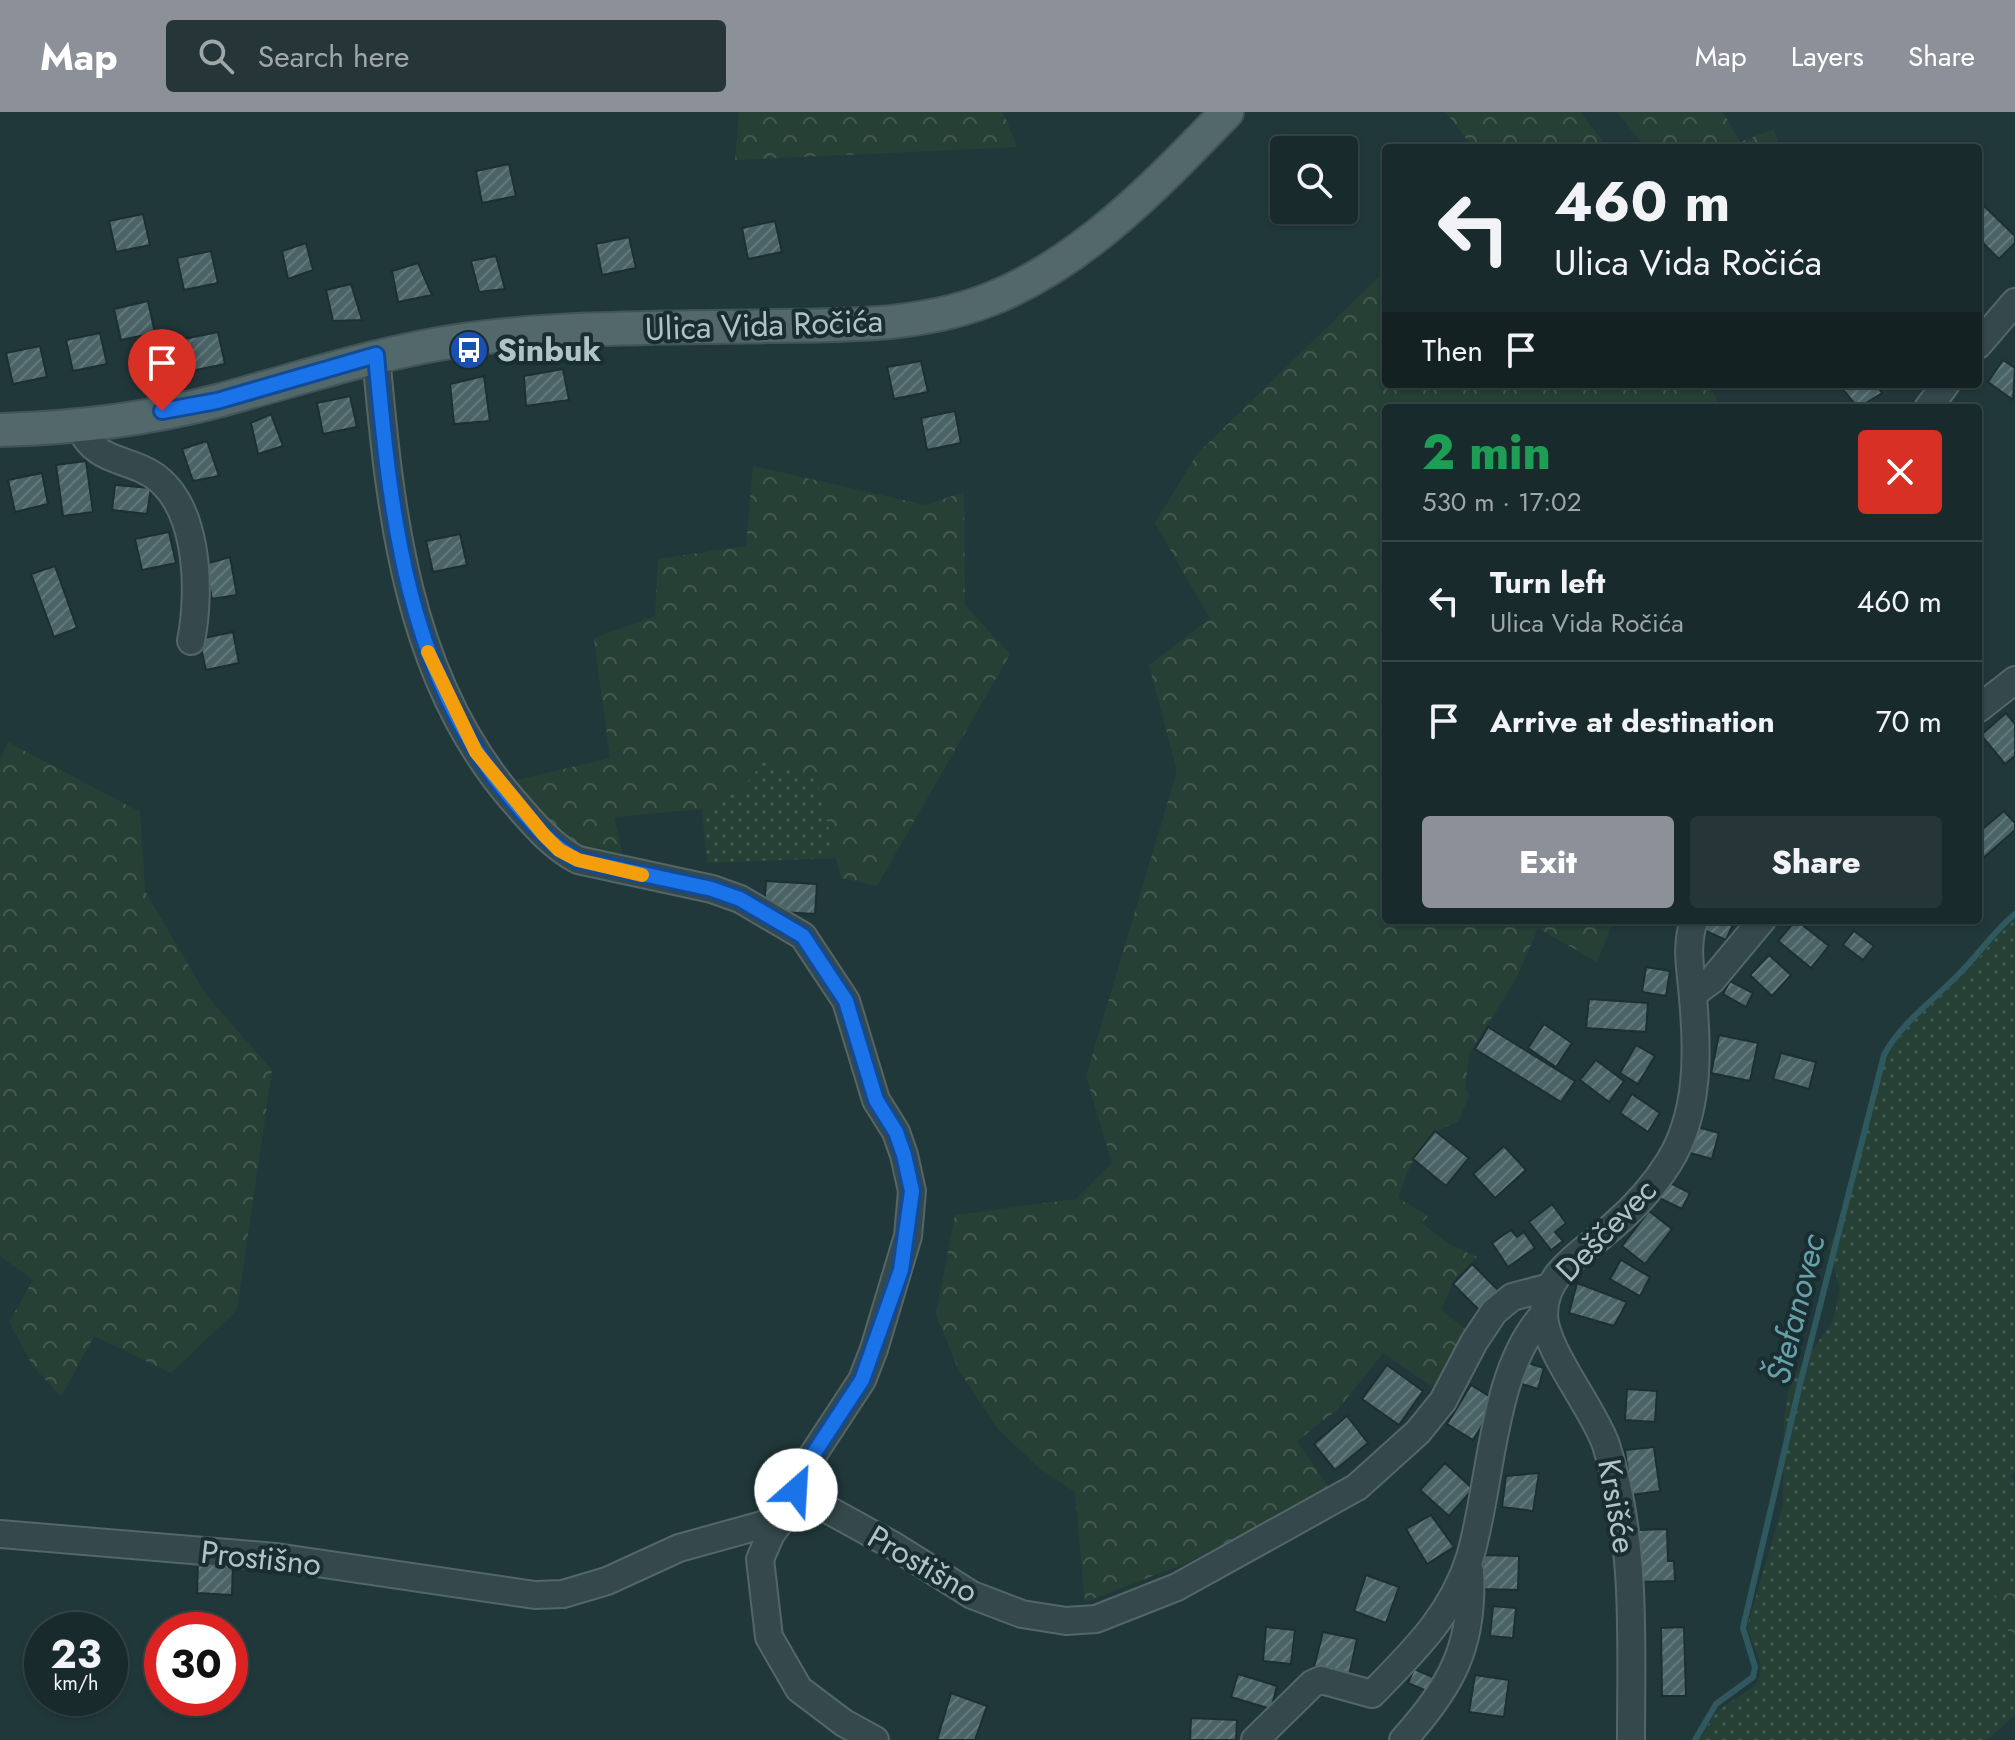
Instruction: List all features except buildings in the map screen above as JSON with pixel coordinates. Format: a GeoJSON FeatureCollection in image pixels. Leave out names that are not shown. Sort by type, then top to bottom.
{"type":"FeatureCollection","features":[{"type":"Feature","properties":{"kind":"main road","name":"Ulica Vida Ročića"},"geometry":{"type":"LineString","coordinates":[[0,430],[79,426],[217,401],[376,355],[466,340],[576,332],[862,325],[934,317],[998,296],[1067,259],[1159,182],[1227,112]]}},
{"type":"Feature","properties":{"kind":"street"},"geometry":{"type":"LineString","coordinates":[[1982,340],[2015,302]]}},
{"type":"Feature","properties":{"kind":"street"},"geometry":{"type":"LineString","coordinates":[[376,355],[386,468],[408,585],[438,679],[476,752],[559,850],[578,860],[712,889],[740,899],[803,936],[846,1001],[876,1100],[896,1132],[912,1191],[901,1270],[862,1380],[803,1470],[789,1510],[771,1534],[760,1559],[769,1637],[799,1689],[844,1723],[875,1740]]}},
{"type":"Feature","properties":{"kind":"street"},"geometry":{"type":"LineString","coordinates":[[79,426],[89,444],[99,453],[144,469],[169,488],[177,500],[190,536],[196,573],[198,607],[191,641]]}},
{"type":"Feature","properties":{"kind":"street"},"geometry":{"type":"LineString","coordinates":[[1982,706],[2015,680]]}},
{"type":"Feature","properties":{"kind":"street","name":"Deščevec"},"geometry":{"type":"LineString","coordinates":[[1550,1287],[1577,1254],[1641,1198],[1681,1140],[1692,1106],[1693,994],[1688,965],[1693,924]]}},
{"type":"Feature","properties":{"kind":"street"},"geometry":{"type":"LineString","coordinates":[[1693,994],[1712,980],[1759,924]]}},
{"type":"Feature","properties":{"kind":"street"},"geometry":{"type":"LineString","coordinates":[[1544,1314],[1550,1287]]}},
{"type":"Feature","properties":{"kind":"street","name":"Prostišno"},"geometry":{"type":"LineString","coordinates":[[0,1534],[276,1557],[535,1595],[563,1594],[607,1581],[679,1548],[762,1525],[789,1510],[825,1508],[972,1595],[1022,1614],[1066,1621],[1096,1619],[1177,1587],[1357,1487],[1418,1432],[1443,1401],[1474,1342],[1494,1312],[1512,1297],[1550,1287]]}},
{"type":"Feature","properties":{"kind":"street","name":"Deščevec"},"geometry":{"type":"LineString","coordinates":[[1255,1740],[1312,1684],[1321,1680],[1372,1694],[1424,1643],[1447,1610],[1470,1558],[1520,1348],[1544,1314]]}},
{"type":"Feature","properties":{"kind":"street","name":"Krsišće"},"geometry":{"type":"LineString","coordinates":[[1544,1314],[1549,1335],[1605,1444],[1627,1536],[1631,1740]]}},
{"type":"Feature","properties":{"kind":"street","name":"Deščevec"},"geometry":{"type":"LineString","coordinates":[[1403,1740],[1439,1701],[1458,1665],[1469,1616],[1470,1558]]}},
{"type":"Feature","properties":{"kind":"green space"},"geometry":{"type":"Polygon","coordinates":[[[739,112],[1003,112],[1017,147],[735,160],[739,112]]]}},
{"type":"Feature","properties":{"kind":"green space"},"geometry":{"type":"Polygon","coordinates":[[[1446,112],[1580,112],[1605,144],[1470,144],[1446,112]]]}},
{"type":"Feature","properties":{"kind":"green space"},"geometry":{"type":"Polygon","coordinates":[[[1617,112],[1723,112],[1740,142],[1774,129],[1779,144],[1643,144],[1617,112]]]}},
{"type":"Feature","properties":{"kind":"green space"},"geometry":{"type":"Polygon","coordinates":[[[1382,274],[1382,388],[1711,388],[1719,404],[1382,404],[1382,924],[1612,925],[1597,962],[1538,928],[1516,979],[1469,1054],[1465,1090],[1470,1094],[1458,1122],[1435,1133],[1426,1142],[1412,1162],[1402,1186],[1398,1198],[1428,1216],[1422,1223],[1447,1243],[1477,1257],[1454,1281],[1441,1310],[1471,1334],[1437,1390],[1383,1353],[1338,1409],[1297,1441],[1331,1491],[1191,1561],[1085,1602],[1075,1492],[1039,1468],[998,1429],[958,1369],[936,1315],[955,1215],[1076,1199],[1112,1163],[1086,1076],[1177,771],[1149,665],[1210,619],[1155,523],[1197,454],[1382,274]]]}},
{"type":"Feature","properties":{"kind":"green space"},"geometry":{"type":"Polygon","coordinates":[[[753,466],[925,505],[964,492],[965,605],[1010,654],[877,886],[841,878],[816,776],[763,762],[741,790],[702,809],[614,817],[623,857],[587,849],[556,835],[532,813],[517,780],[610,758],[594,638],[655,616],[658,559],[746,546],[753,466]]]}},
{"type":"Feature","properties":{"kind":"green space"},"geometry":{"type":"Polygon","coordinates":[[[8,742],[140,812],[145,891],[206,995],[272,1070],[237,1310],[171,1373],[94,1336],[61,1397],[33,1366],[9,1322],[33,1280],[0,1256],[0,759],[8,742]]]}},
{"type":"Feature","properties":{"kind":"green space"},"geometry":{"type":"Polygon","coordinates":[[[763,762],[817,776],[836,858],[707,863],[702,809],[741,790],[763,762]]]}},
{"type":"Feature","properties":{"kind":"green space"},"geometry":{"type":"Polygon","coordinates":[[[2015,920],[2015,1471],[2011,1476],[2015,1485],[2015,1583],[1989,1588],[2006,1605],[2009,1644],[2015,1662],[2015,1715],[1987,1740],[1699,1740],[1716,1712],[1754,1686],[1760,1677],[1761,1666],[1747,1627],[1783,1505],[1784,1419],[1788,1393],[1797,1372],[1833,1321],[1840,1290],[1829,1247],[1847,1211],[1885,1060],[1911,1025],[2015,920]]]}},
{"type":"Feature","properties":{"kind":"green space"},"geometry":{"type":"Polygon","coordinates":[[[2015,1583],[2015,1662],[2002,1606],[1989,1587],[2015,1583]]]}},
{"type":"Feature","properties":{"kind":"waterway","name":"Štefanovec"},"geometry":{"type":"LineString","coordinates":[[1695,1740],[1716,1704],[1753,1677],[1755,1667],[1743,1628],[1800,1384],[1884,1055],[1909,1022],[2015,914]]}},
{"type":"Feature","properties":{"kind":"slow traffic"},"geometry":{"type":"LineString","coordinates":[[428,652],[438,679],[476,752],[544,835],[559,850],[578,860],[642,875]]}},
{"type":"Feature","properties":{"kind":"place","name":"Sinbuk"},"geometry":{"type":"Point","coordinates":[469,350]}},
{"type":"Feature","properties":{"kind":"route"},"geometry":{"type":"LineString","coordinates":[[162,411],[217,401],[376,355],[386,468],[404,571],[418,626],[456,716],[496,780],[559,850],[578,860],[712,889],[740,899],[784,923],[803,936],[846,1001],[876,1100],[896,1132],[904,1155],[912,1191],[908,1236],[901,1270],[862,1380],[803,1470],[796,1490]]}}]}
